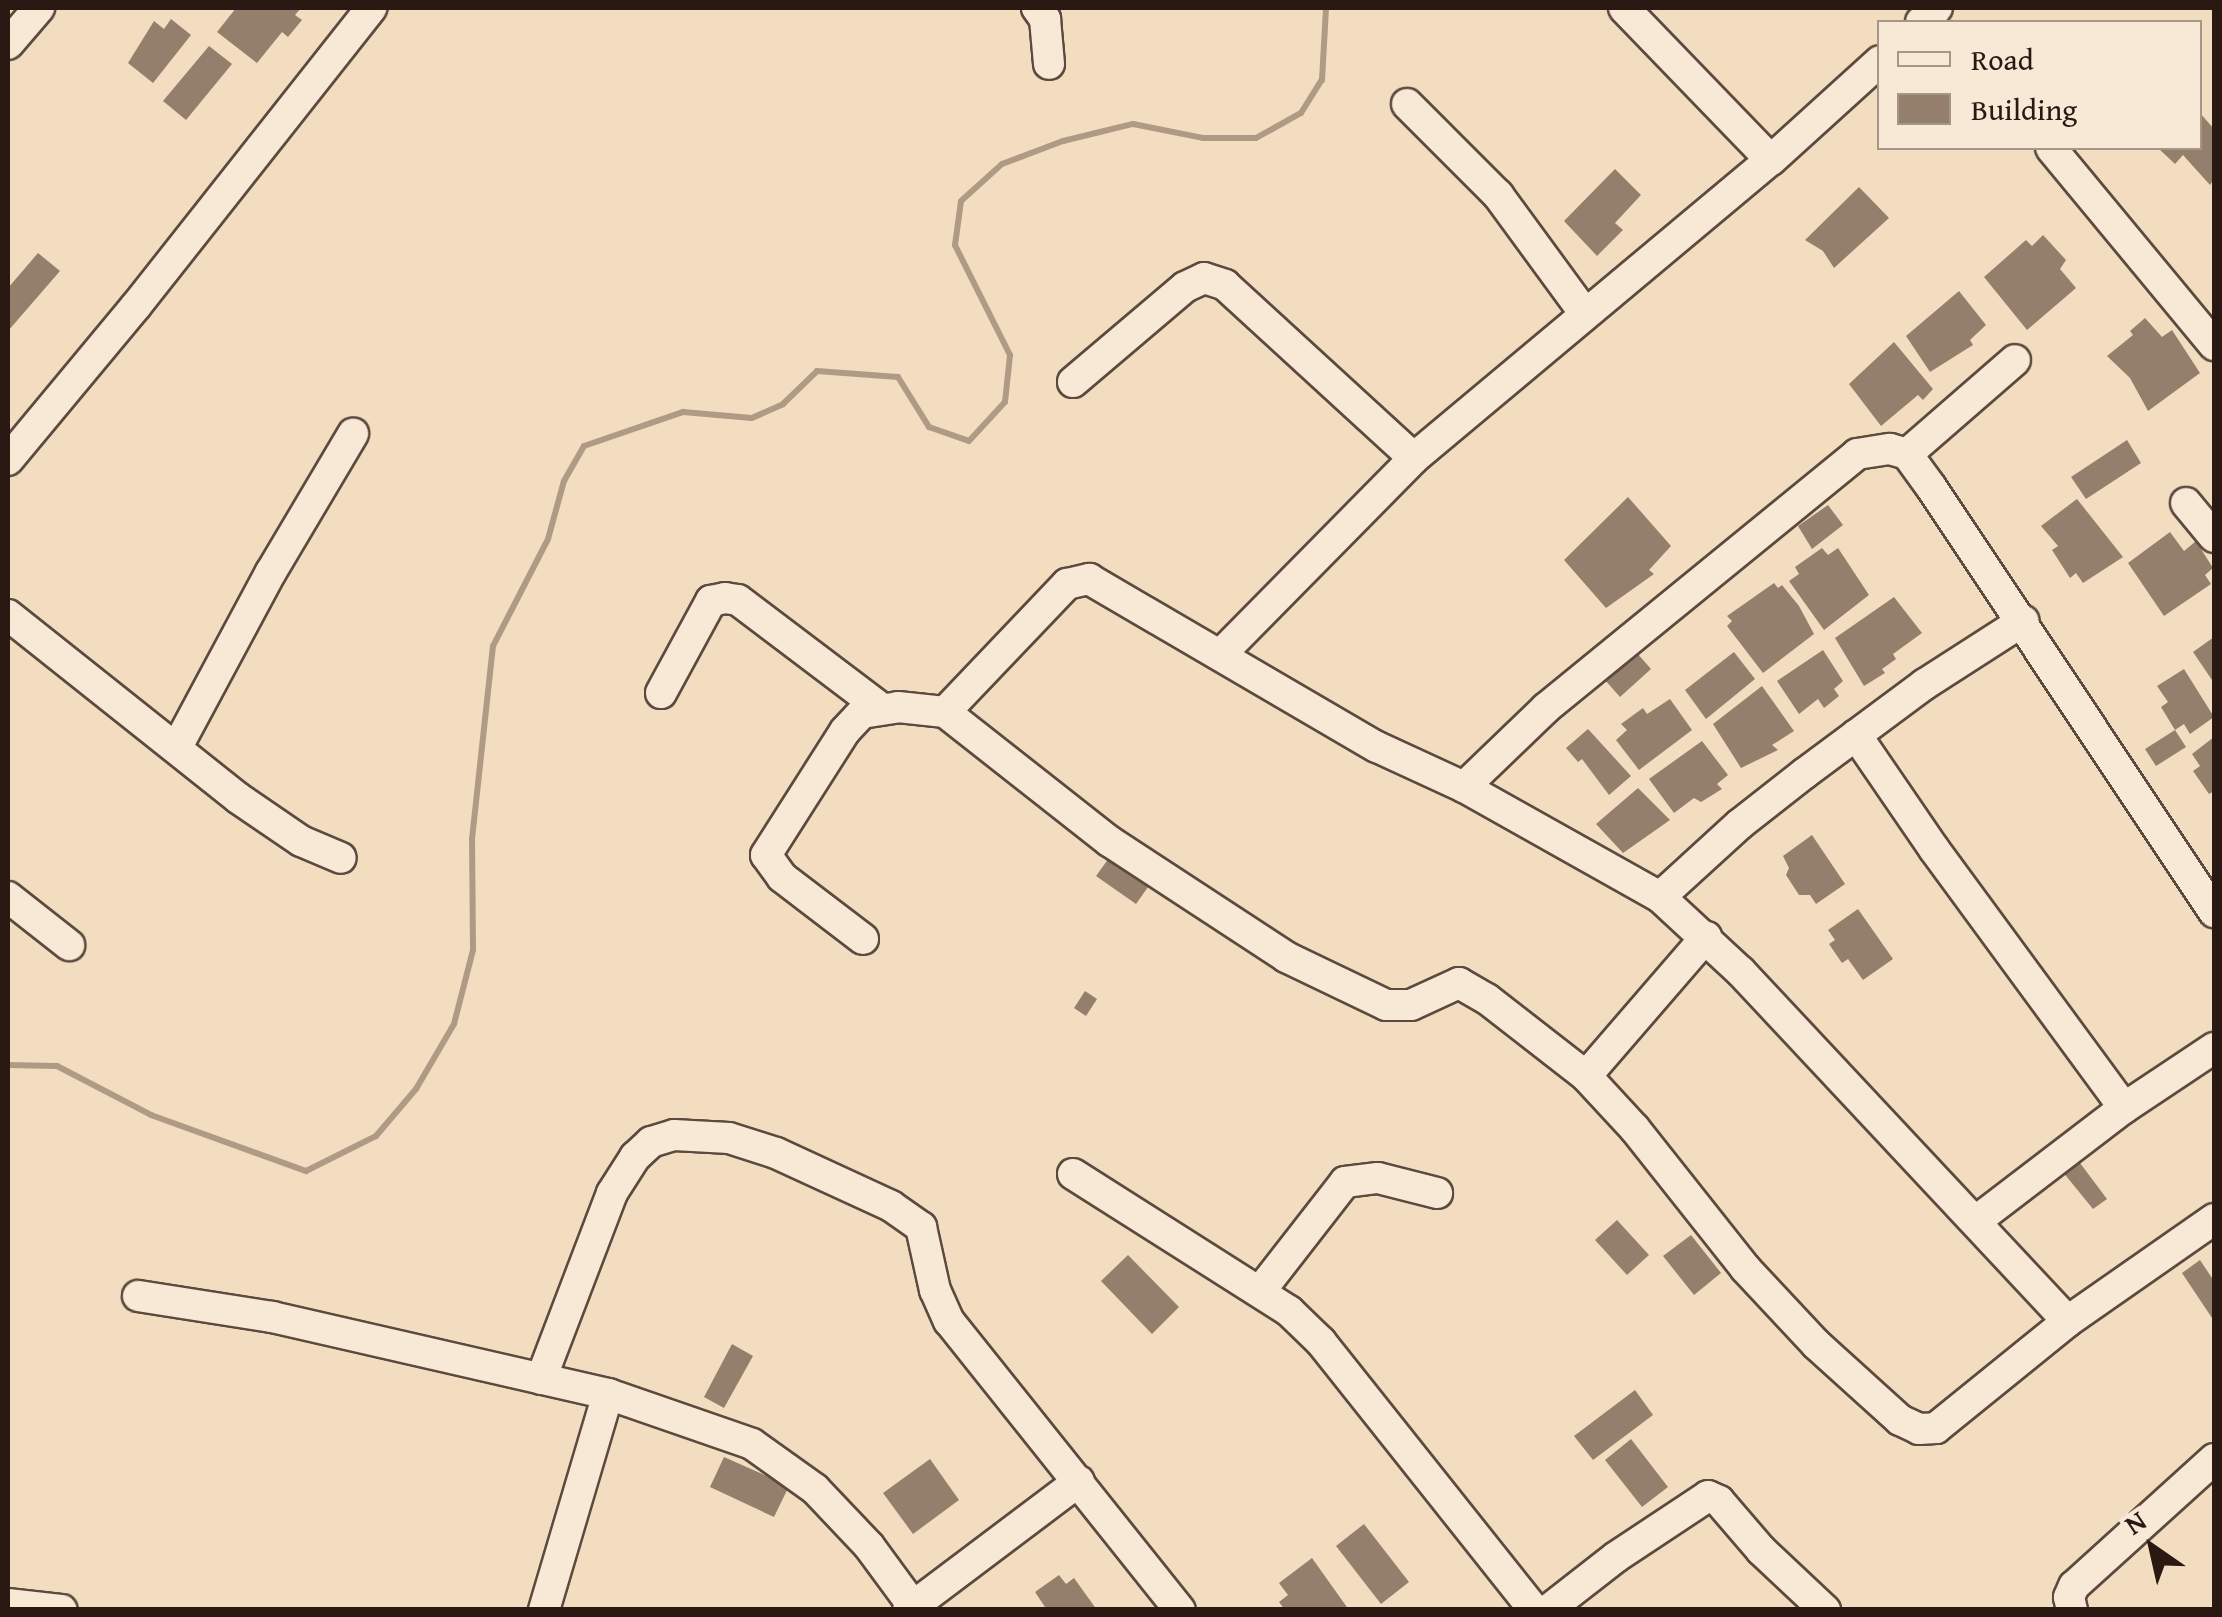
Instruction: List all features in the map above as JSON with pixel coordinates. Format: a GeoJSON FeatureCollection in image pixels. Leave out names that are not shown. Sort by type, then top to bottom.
{"type":"FeatureCollection","features":[{"type":"Feature","properties":{"kind":"street"},"geometry":{"type":"LineString","coordinates":[[8,44],[39,8]]}},
{"type":"Feature","properties":{"kind":"street"},"geometry":{"type":"LineString","coordinates":[[8,460],[172,262],[371,8]]}},
{"type":"Feature","properties":{"kind":"street"},"geometry":{"type":"LineString","coordinates":[[1037,8],[1045,19],[1049,64]]}},
{"type":"Feature","properties":{"kind":"street"},"geometry":{"type":"LineString","coordinates":[[1624,8],[1771,160]]}},
{"type":"Feature","properties":{"kind":"street"},"geometry":{"type":"LineString","coordinates":[[1222,654],[1414,458],[1771,160],[1877,64]]}},
{"type":"Feature","properties":{"kind":"street"},"geometry":{"type":"LineString","coordinates":[[1407,104],[1498,195],[1584,314]]}},
{"type":"Feature","properties":{"kind":"street"},"geometry":{"type":"LineString","coordinates":[[2053,150],[2098,210],[2214,344]]}},
{"type":"Feature","properties":{"kind":"street"},"geometry":{"type":"LineString","coordinates":[[1073,382],[1185,286],[1204,278],[1225,285],[1414,458]]}},
{"type":"Feature","properties":{"kind":"street"},"geometry":{"type":"LineString","coordinates":[[1907,454],[2015,360]]}},
{"type":"Feature","properties":{"kind":"street"},"geometry":{"type":"LineString","coordinates":[[178,747],[270,572],[353,434]]}},
{"type":"Feature","properties":{"kind":"street"},"geometry":{"type":"LineString","coordinates":[[1464,787],[1546,708],[1857,454],[1881,448],[1907,454],[2024,621],[2214,912]]}},
{"type":"Feature","properties":{"kind":"street"},"geometry":{"type":"LineString","coordinates":[[2186,503],[2214,536]]}},
{"type":"Feature","properties":{"kind":"street"},"geometry":{"type":"LineString","coordinates":[[945,712],[1067,584],[1089,579],[1378,747],[1464,787],[1660,897],[1706,937],[2068,1321]]}},
{"type":"Feature","properties":{"kind":"street"},"geometry":{"type":"LineString","coordinates":[[661,693],[711,601],[724,598],[738,600],[880,708]]}},
{"type":"Feature","properties":{"kind":"street"},"geometry":{"type":"LineString","coordinates":[[8,615],[238,798],[301,841],[341,858]]}},
{"type":"Feature","properties":{"kind":"street"},"geometry":{"type":"LineString","coordinates":[[1660,897],[1740,824],[1856,735],[1924,684],[2024,621]]}},
{"type":"Feature","properties":{"kind":"street"},"geometry":{"type":"LineString","coordinates":[[863,940],[782,877],[766,856],[845,730],[862,712],[880,708],[945,712],[1109,841],[1286,958],[1386,1005],[1411,1005],[1454,984],[1466,984],[1586,1076],[1636,1129],[1745,1268],[1816,1344],[1900,1420],[1919,1429],[1936,1428],[2068,1321],[2214,1219]]}},
{"type":"Feature","properties":{"kind":"street"},"geometry":{"type":"LineString","coordinates":[[1856,735],[1934,849],[2124,1108]]}},
{"type":"Feature","properties":{"kind":"street"},"geometry":{"type":"LineString","coordinates":[[8,896],[70,945]]}},
{"type":"Feature","properties":{"kind":"street"},"geometry":{"type":"LineString","coordinates":[[1586,1076],[1706,937]]}},
{"type":"Feature","properties":{"kind":"street"},"geometry":{"type":"LineString","coordinates":[[1976,1221],[2124,1108],[2214,1048]]}},
{"type":"Feature","properties":{"kind":"street"},"geometry":{"type":"LineString","coordinates":[[541,1378],[612,1193],[635,1157],[651,1142],[674,1136],[730,1138],[812,1166],[891,1206],[921,1227],[935,1290],[949,1321],[1180,1610]]}},
{"type":"Feature","properties":{"kind":"street"},"geometry":{"type":"LineString","coordinates":[[1073,1174],[1261,1290],[1321,1342],[1534,1610]]}},
{"type":"Feature","properties":{"kind":"street"},"geometry":{"type":"LineString","coordinates":[[1261,1290],[1345,1182],[1378,1178],[1437,1193]]}},
{"type":"Feature","properties":{"kind":"street"},"geometry":{"type":"LineString","coordinates":[[138,1296],[272,1317],[608,1394],[752,1444],[814,1489],[869,1546],[910,1608],[1079,1480]]}},
{"type":"Feature","properties":{"kind":"street"},"geometry":{"type":"LineString","coordinates":[[544,1610],[608,1394]]}},
{"type":"Feature","properties":{"kind":"street"},"geometry":{"type":"LineString","coordinates":[[2072,1610],[2069,1598],[2074,1586],[2214,1459]]}},
{"type":"Feature","properties":{"kind":"street"},"geometry":{"type":"LineString","coordinates":[[1548,1610],[1632,1545],[1708,1496],[1719,1501],[1761,1550],[1825,1610]]}},
{"type":"Feature","properties":{"kind":"street"},"geometry":{"type":"LineString","coordinates":[[8,1604],[62,1610]]}},
{"type":"Feature","properties":{"kind":"building"},"geometry":{"type":"Polygon","coordinates":[[[236,8],[301,8],[295,15],[302,20],[288,37],[282,32],[257,63],[217,32],[236,8]]]}},
{"type":"Feature","properties":{"kind":"building"},"geometry":{"type":"Polygon","coordinates":[[[171,19],[191,35],[153,83],[128,63],[154,21],[164,29],[171,19]]]}},
{"type":"Feature","properties":{"kind":"building"},"geometry":{"type":"Polygon","coordinates":[[[209,46],[232,64],[186,120],[163,101],[209,46]]]}},
{"type":"Feature","properties":{"kind":"building"},"geometry":{"type":"Polygon","coordinates":[[[2202,115],[2214,129],[2214,179],[2210,185],[2183,155],[2175,164],[2160,150],[2202,150],[2202,115]]]}},
{"type":"Feature","properties":{"kind":"building"},"geometry":{"type":"Polygon","coordinates":[[[1615,169],[1641,195],[1615,223],[1623,230],[1597,256],[1564,221],[1615,169]]]}},
{"type":"Feature","properties":{"kind":"building"},"geometry":{"type":"Polygon","coordinates":[[[1859,187],[1889,218],[1834,268],[1823,251],[1805,240],[1859,187]]]}},
{"type":"Feature","properties":{"kind":"building"},"geometry":{"type":"Polygon","coordinates":[[[2043,235],[2066,260],[2060,269],[2076,288],[2027,330],[1984,277],[2026,240],[2032,246],[2043,235]]]}},
{"type":"Feature","properties":{"kind":"building"},"geometry":{"type":"Polygon","coordinates":[[[38,253],[60,271],[8,331],[8,288],[38,253]]]}},
{"type":"Feature","properties":{"kind":"building"},"geometry":{"type":"Polygon","coordinates":[[[1959,291],[1986,325],[1970,340],[1973,345],[1930,372],[1906,336],[1959,291]]]}},
{"type":"Feature","properties":{"kind":"building"},"geometry":{"type":"Polygon","coordinates":[[[2145,318],[2162,337],[2172,330],[2200,373],[2148,411],[2130,378],[2107,356],[2133,335],[2130,331],[2145,318]]]}},
{"type":"Feature","properties":{"kind":"building"},"geometry":{"type":"Polygon","coordinates":[[[1894,342],[1933,389],[1923,400],[1918,395],[1881,426],[1849,384],[1894,342]]]}},
{"type":"Feature","properties":{"kind":"building"},"geometry":{"type":"Polygon","coordinates":[[[2127,440],[2141,463],[2086,499],[2071,477],[2127,440]]]}},
{"type":"Feature","properties":{"kind":"building"},"geometry":{"type":"Polygon","coordinates":[[[1628,497],[1671,546],[1649,570],[1654,574],[1606,608],[1564,560],[1628,497]]]}},
{"type":"Feature","properties":{"kind":"building"},"geometry":{"type":"Polygon","coordinates":[[[2077,499],[2123,557],[2083,583],[2076,573],[2070,578],[2052,550],[2058,546],[2041,526],[2077,499]]]}},
{"type":"Feature","properties":{"kind":"building"},"geometry":{"type":"Polygon","coordinates":[[[1828,505],[1843,525],[1812,549],[1798,526],[1828,505]]]}},
{"type":"Feature","properties":{"kind":"building"},"geometry":{"type":"Polygon","coordinates":[[[2170,532],[2184,551],[2196,541],[2213,568],[2205,575],[2211,584],[2164,616],[2128,563],[2170,532]]]}},
{"type":"Feature","properties":{"kind":"building"},"geometry":{"type":"Polygon","coordinates":[[[1822,548],[1828,555],[1838,548],[1869,595],[1824,630],[1789,581],[1799,574],[1795,567],[1822,548]]]}},
{"type":"Feature","properties":{"kind":"building"},"geometry":{"type":"Polygon","coordinates":[[[1774,583],[1778,588],[1782,585],[1799,606],[1814,634],[1763,673],[1727,626],[1732,621],[1727,616],[1774,583]]]}},
{"type":"Feature","properties":{"kind":"building"},"geometry":{"type":"Polygon","coordinates":[[[1894,597],[1922,633],[1893,654],[1896,659],[1882,669],[1885,673],[1864,686],[1835,638],[1894,597]]]}},
{"type":"Feature","properties":{"kind":"building"},"geometry":{"type":"Polygon","coordinates":[[[2214,637],[2214,683],[2193,652],[2214,637]]]}},
{"type":"Feature","properties":{"kind":"building"},"geometry":{"type":"Polygon","coordinates":[[[1823,650],[1843,681],[1834,689],[1839,696],[1824,708],[1818,699],[1799,714],[1777,681],[1823,650]]]}},
{"type":"Feature","properties":{"kind":"building"},"geometry":{"type":"Polygon","coordinates":[[[1734,652],[1755,679],[1706,719],[1685,690],[1734,652]]]}},
{"type":"Feature","properties":{"kind":"building"},"geometry":{"type":"Polygon","coordinates":[[[1637,653],[1651,669],[1620,697],[1605,680],[1637,653]]]}},
{"type":"Feature","properties":{"kind":"building"},"geometry":{"type":"Polygon","coordinates":[[[2184,669],[2214,717],[2190,734],[2184,724],[2175,730],[2161,707],[2168,702],[2157,686],[2184,669]]]}},
{"type":"Feature","properties":{"kind":"building"},"geometry":{"type":"Polygon","coordinates":[[[1762,686],[1794,731],[1772,745],[1778,750],[1741,768],[1713,724],[1762,686]]]}},
{"type":"Feature","properties":{"kind":"building"},"geometry":{"type":"Polygon","coordinates":[[[1670,699],[1692,730],[1639,770],[1616,740],[1627,730],[1621,724],[1643,708],[1647,714],[1670,699]]]}},
{"type":"Feature","properties":{"kind":"building"},"geometry":{"type":"Polygon","coordinates":[[[1588,729],[1631,776],[1609,795],[1582,759],[1578,762],[1566,748],[1588,729]]]}},
{"type":"Feature","properties":{"kind":"building"},"geometry":{"type":"Polygon","coordinates":[[[2175,730],[2186,747],[2156,766],[2145,749],[2175,730]]]}},
{"type":"Feature","properties":{"kind":"building"},"geometry":{"type":"Polygon","coordinates":[[[2214,737],[2214,791],[2209,794],[2193,771],[2200,766],[2192,754],[2214,737]]]}},
{"type":"Feature","properties":{"kind":"building"},"geometry":{"type":"Polygon","coordinates":[[[1702,741],[1728,775],[1717,784],[1722,789],[1701,802],[1694,798],[1674,813],[1649,779],[1702,741]]]}},
{"type":"Feature","properties":{"kind":"building"},"geometry":{"type":"Polygon","coordinates":[[[1638,788],[1670,820],[1623,853],[1596,824],[1638,788]]]}},
{"type":"Feature","properties":{"kind":"building"},"geometry":{"type":"Polygon","coordinates":[[[1812,835],[1845,884],[1816,904],[1810,895],[1799,895],[1786,875],[1789,868],[1783,856],[1812,835]]]}},
{"type":"Feature","properties":{"kind":"building"},"geometry":{"type":"Polygon","coordinates":[[[1109,858],[1148,887],[1136,904],[1096,876],[1109,858]]]}},
{"type":"Feature","properties":{"kind":"building"},"geometry":{"type":"Polygon","coordinates":[[[1858,909],[1893,959],[1863,980],[1848,959],[1842,963],[1829,944],[1835,940],[1828,930],[1858,909]]]}},
{"type":"Feature","properties":{"kind":"building"},"geometry":{"type":"Polygon","coordinates":[[[1085,991],[1097,999],[1086,1016],[1074,1008],[1085,991]]]}},
{"type":"Feature","properties":{"kind":"building"},"geometry":{"type":"Polygon","coordinates":[[[2077,1159],[2107,1199],[2093,1209],[2062,1171],[2077,1159]]]}},
{"type":"Feature","properties":{"kind":"building"},"geometry":{"type":"Polygon","coordinates":[[[1617,1220],[1649,1255],[1627,1275],[1595,1240],[1617,1220]]]}},
{"type":"Feature","properties":{"kind":"building"},"geometry":{"type":"Polygon","coordinates":[[[1691,1235],[1721,1273],[1694,1295],[1663,1256],[1691,1235]]]}},
{"type":"Feature","properties":{"kind":"building"},"geometry":{"type":"Polygon","coordinates":[[[1128,1255],[1179,1307],[1152,1334],[1101,1281],[1128,1255]]]}},
{"type":"Feature","properties":{"kind":"building"},"geometry":{"type":"Polygon","coordinates":[[[2200,1260],[2214,1281],[2214,1321],[2182,1273],[2200,1260]]]}},
{"type":"Feature","properties":{"kind":"building"},"geometry":{"type":"Polygon","coordinates":[[[732,1344],[753,1356],[724,1408],[704,1397],[732,1344]]]}},
{"type":"Feature","properties":{"kind":"building"},"geometry":{"type":"Polygon","coordinates":[[[1635,1390],[1653,1415],[1593,1460],[1574,1436],[1635,1390]]]}},
{"type":"Feature","properties":{"kind":"building"},"geometry":{"type":"Polygon","coordinates":[[[1631,1439],[1668,1487],[1642,1507],[1605,1460],[1631,1439]]]}},
{"type":"Feature","properties":{"kind":"building"},"geometry":{"type":"Polygon","coordinates":[[[724,1457],[789,1486],[774,1517],[710,1487],[724,1457]]]}},
{"type":"Feature","properties":{"kind":"building"},"geometry":{"type":"Polygon","coordinates":[[[930,1459],[959,1500],[913,1534],[883,1493],[930,1459]]]}},
{"type":"Feature","properties":{"kind":"building"},"geometry":{"type":"Polygon","coordinates":[[[1364,1524],[1409,1582],[1381,1604],[1336,1546],[1364,1524]]]}},
{"type":"Feature","properties":{"kind":"building"},"geometry":{"type":"Polygon","coordinates":[[[1312,1558],[1349,1610],[1285,1610],[1279,1602],[1288,1595],[1279,1583],[1312,1558]]]}},
{"type":"Feature","properties":{"kind":"building"},"geometry":{"type":"Polygon","coordinates":[[[1059,1575],[1066,1584],[1074,1578],[1097,1610],[1047,1610],[1035,1592],[1059,1575]]]}},
{"type":"Feature","properties":{"kind":"waterway"},"geometry":{"type":"LineString","coordinates":[[8,1065],[57,1066],[151,1115],[306,1171],[376,1136],[416,1089],[454,1024],[473,950],[472,839],[493,646],[548,539],[564,481],[584,446],[683,412],[752,418],[783,404],[817,371],[898,377],[929,427],[969,441],[1005,402],[1010,355],[955,245],[961,201],[1002,164],[1063,141],[1133,124],[1203,138],[1256,138],[1301,113],[1322,80],[1326,8]]}}]}
